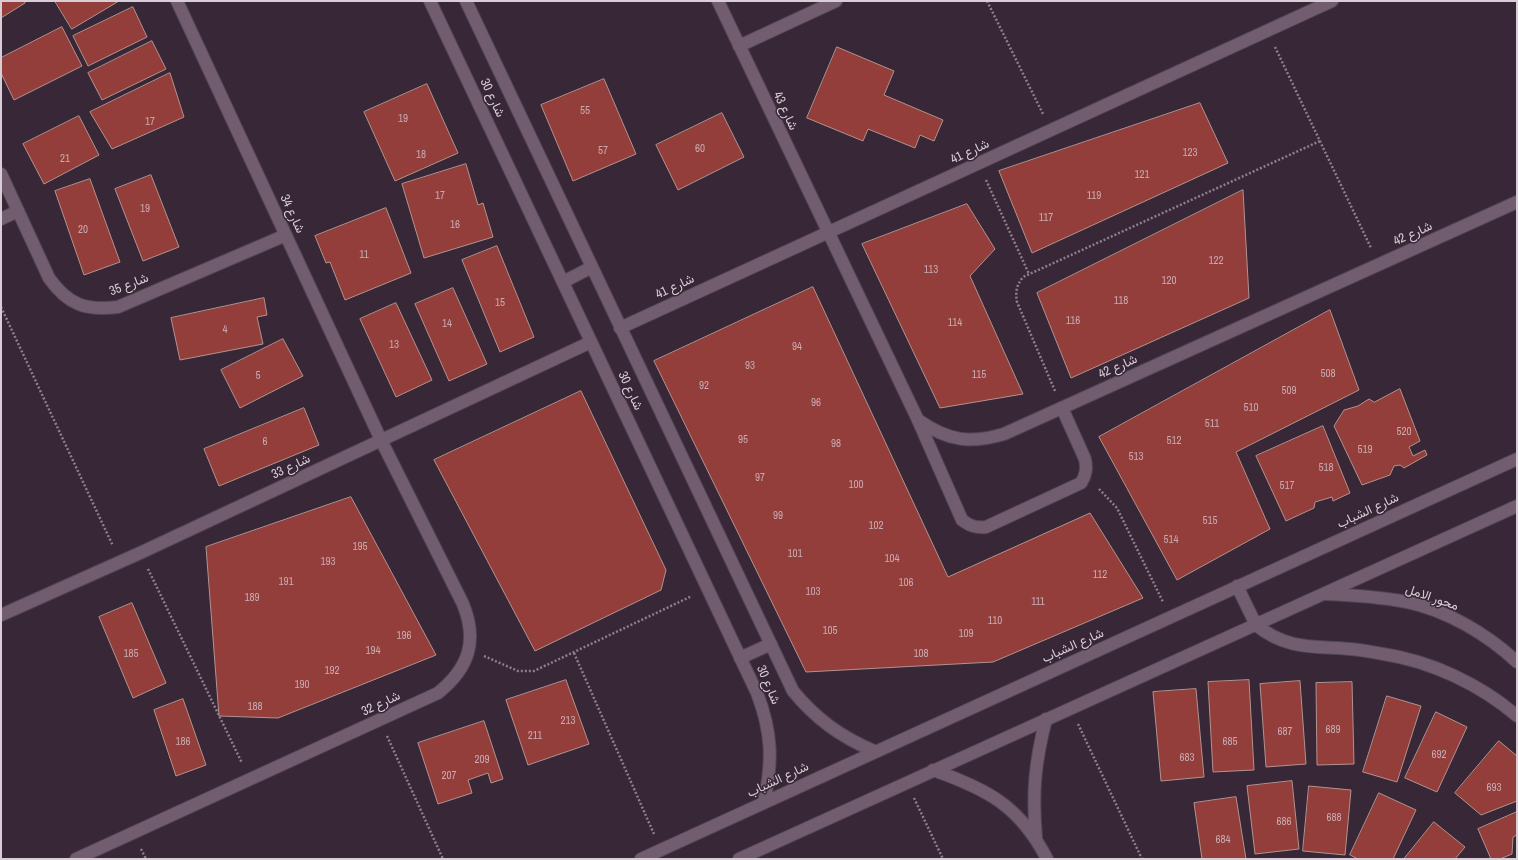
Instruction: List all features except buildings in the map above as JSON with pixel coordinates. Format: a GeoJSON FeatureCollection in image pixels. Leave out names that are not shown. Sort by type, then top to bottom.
{"type":"FeatureCollection","features":[{"type":"Feature","properties":{"kind":"street","name":"شارع 34"},"geometry":{"type":"LineString","coordinates":[[177,1],[381,440]]}},
{"type":"Feature","properties":{"kind":"street","name":"شارع 30"},"geometry":{"type":"LineString","coordinates":[[430,1],[760,700],[769,733],[771,753],[770,778],[764,802]]}},
{"type":"Feature","properties":{"kind":"street","name":"شارع 30"},"geometry":{"type":"LineString","coordinates":[[466,1],[793,691],[806,707],[838,733],[874,751]]}},
{"type":"Feature","properties":{"kind":"street","name":"شارع 43"},"geometry":{"type":"LineString","coordinates":[[718,1],[827,233]]}},
{"type":"Feature","properties":{"kind":"street"},"geometry":{"type":"LineString","coordinates":[[739,46],[836,1]]}},
{"type":"Feature","properties":{"kind":"street","name":"شارع 41"},"geometry":{"type":"LineString","coordinates":[[620,328],[1267,31],[1327,2]]}},
{"type":"Feature","properties":{"kind":"street","name":"شارع 35"},"geometry":{"type":"LineString","coordinates":[[1,174],[49,278],[58,291],[71,301],[86,307],[102,309],[118,307],[286,235]]}},
{"type":"Feature","properties":{"kind":"street","name":"شارع 42"},"geometry":{"type":"LineString","coordinates":[[827,233],[918,420],[934,431],[951,438],[969,440],[987,439],[1004,434],[1517,202]]}},
{"type":"Feature","properties":{"kind":"street"},"geometry":{"type":"LineString","coordinates":[[1,219],[18,211]]}},
{"type":"Feature","properties":{"kind":"street"},"geometry":{"type":"LineString","coordinates":[[563,282],[592,267]]}},
{"type":"Feature","properties":{"kind":"street","name":"شارع 33"},"geometry":{"type":"LineString","coordinates":[[1,615],[140,553],[591,342]]}},
{"type":"Feature","properties":{"kind":"street"},"geometry":{"type":"LineString","coordinates":[[918,420],[962,520],[969,525],[978,528],[986,527],[1081,483],[1087,468],[1085,459],[1062,408]]}},
{"type":"Feature","properties":{"kind":"street","name":"شارع 32"},"geometry":{"type":"LineString","coordinates":[[76,859],[438,692],[452,681],[463,667],[469,650],[471,634],[469,618],[381,440]]}},
{"type":"Feature","properties":{"kind":"street","name":"شارع الشباب"},"geometry":{"type":"LineString","coordinates":[[641,859],[663,854],[764,802],[1517,458]]}},
{"type":"Feature","properties":{"kind":"street"},"geometry":{"type":"LineString","coordinates":[[739,859],[1517,506]]}},
{"type":"Feature","properties":{"kind":"street"},"geometry":{"type":"LineString","coordinates":[[1237,586],[1256,625],[1266,633],[1290,644],[1303,647],[1351,649],[1386,654],[1420,663],[1452,675],[1483,691],[1517,716]]}},
{"type":"Feature","properties":{"kind":"street","name":"محور الامل"},"geometry":{"type":"LineString","coordinates":[[1325,594],[1370,596],[1409,602],[1438,612],[1466,625],[1492,642],[1517,662]]}},
{"type":"Feature","properties":{"kind":"street"},"geometry":{"type":"LineString","coordinates":[[740,658],[771,644]]}},
{"type":"Feature","properties":{"kind":"street"},"geometry":{"type":"LineString","coordinates":[[1036,837],[1033,808],[1034,778],[1046,719]]}},
{"type":"Feature","properties":{"kind":"street"},"geometry":{"type":"LineString","coordinates":[[933,770],[959,779],[987,792],[1002,803],[1020,819],[1036,837],[1047,859]]}},
{"type":"Feature","properties":{"kind":"path"},"geometry":{"type":"LineString","coordinates":[[987,1],[1051,130]]}},
{"type":"Feature","properties":{"kind":"path"},"geometry":{"type":"LineString","coordinates":[[1267,31],[1379,264]]}},
{"type":"Feature","properties":{"kind":"path"},"geometry":{"type":"LineString","coordinates":[[1062,408],[1017,302],[1016,293],[1018,284],[1023,277],[1320,141]]}},
{"type":"Feature","properties":{"kind":"path"},"geometry":{"type":"LineString","coordinates":[[978,164],[1029,274]]}},
{"type":"Feature","properties":{"kind":"path"},"geometry":{"type":"LineString","coordinates":[[1,307],[120,562]]}},
{"type":"Feature","properties":{"kind":"path"},"geometry":{"type":"LineString","coordinates":[[1085,476],[1117,508],[1170,617]]}},
{"type":"Feature","properties":{"kind":"path"},"geometry":{"type":"LineString","coordinates":[[140,553],[250,779]]}},
{"type":"Feature","properties":{"kind":"path"},"geometry":{"type":"LineString","coordinates":[[469,650],[518,671],[534,671],[708,589]]}},
{"type":"Feature","properties":{"kind":"path"},"geometry":{"type":"LineString","coordinates":[[574,652],[663,854]]}},
{"type":"Feature","properties":{"kind":"path"},"geometry":{"type":"LineString","coordinates":[[1071,708],[1142,859]]}},
{"type":"Feature","properties":{"kind":"path"},"geometry":{"type":"LineString","coordinates":[[380,720],[444,859]]}},
{"type":"Feature","properties":{"kind":"path"},"geometry":{"type":"LineString","coordinates":[[906,782],[943,859]]}}]}
